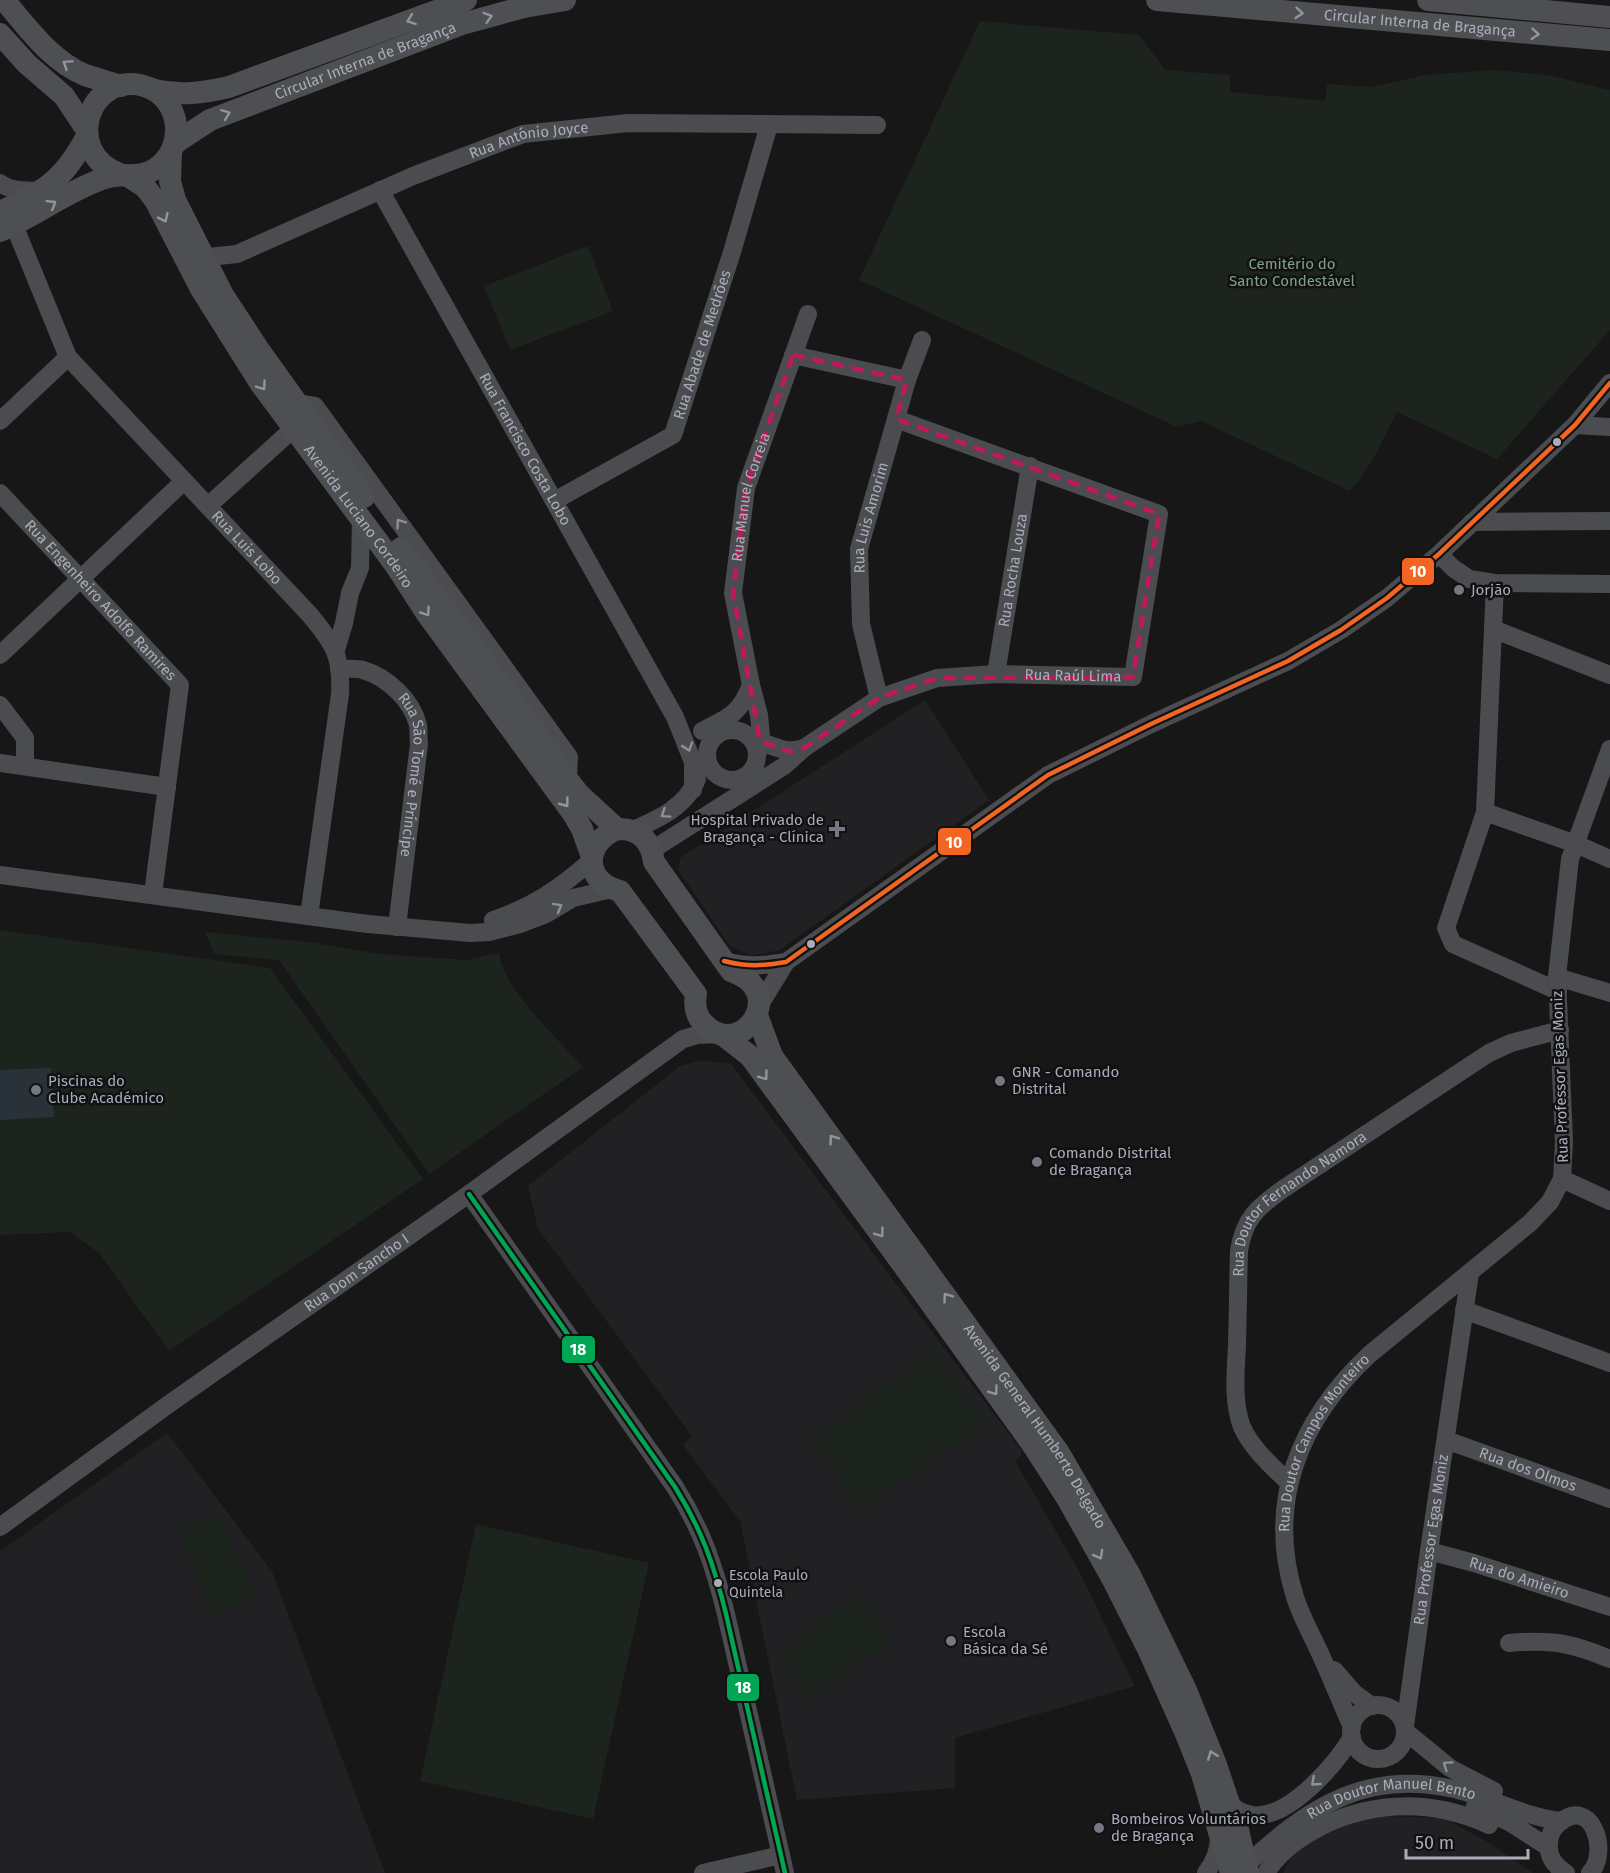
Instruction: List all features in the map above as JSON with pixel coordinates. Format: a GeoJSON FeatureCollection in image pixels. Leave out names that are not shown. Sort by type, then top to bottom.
{"type":"FeatureCollection","features":[{"type":"Feature","properties":{"kind":"main road"},"geometry":{"type":"LineString","coordinates":[[4,0],[44,46],[61,59],[84,74],[121,86]]}},
{"type":"Feature","properties":{"kind":"main road","name":"Circular Interna de Bragança"},"geometry":{"type":"LineString","coordinates":[[154,90],[172,94],[201,94],[229,87],[466,0]]}},
{"type":"Feature","properties":{"kind":"main road","name":"Circular Interna de Bragança"},"geometry":{"type":"LineString","coordinates":[[173,148],[210,120],[462,24],[524,7],[565,0]]}},
{"type":"Feature","properties":{"kind":"main road","name":"Circular Interna de Bragança"},"geometry":{"type":"LineString","coordinates":[[1157,0],[1610,40]]}},
{"type":"Feature","properties":{"kind":"main road","name":"Circular Interna de Bragança"},"geometry":{"type":"LineString","coordinates":[[1428,0],[1610,17]]}},
{"type":"Feature","properties":{"kind":"main road"},"geometry":{"type":"LineString","coordinates":[[0,34],[27,64],[64,96],[87,133],[89,145],[98,160],[104,166],[123,175]]}},
{"type":"Feature","properties":{"kind":"main road"},"geometry":{"type":"LineString","coordinates":[[132,84],[154,90],[166,100],[174,112],[177,128],[173,148],[164,163],[153,171],[140,175],[104,178],[5,223],[64,172],[87,133],[93,106],[100,97],[110,90],[132,84]]}},
{"type":"Feature","properties":{"kind":"main road","name":"Avenida Luciano Cordeiro"},"geometry":{"type":"LineString","coordinates":[[173,148],[170,169],[172,191],[180,212],[220,288],[259,350],[579,794],[625,830],[641,835],[652,850],[654,862],[731,971],[743,975],[752,983],[758,994],[758,1011]]}},
{"type":"Feature","properties":{"kind":"main road","name":"Avenida Luciano Cordeiro"},"geometry":{"type":"LineString","coordinates":[[123,175],[145,187],[155,200],[201,289],[260,383],[396,566],[434,623],[574,815],[582,829],[592,858],[594,872],[602,882],[620,891],[696,994],[696,1012]]}},
{"type":"Feature","properties":{"kind":"main road"},"geometry":{"type":"LineString","coordinates":[[592,858],[596,844],[605,834],[625,830]]}},
{"type":"Feature","properties":{"kind":"main road"},"geometry":{"type":"LineString","coordinates":[[696,1012],[701,1022],[709,1029],[721,1034],[734,1034],[743,1031],[751,1024],[758,1011]]}},
{"type":"Feature","properties":{"kind":"main road","name":"Avenida General Humberto Delgado"},"geometry":{"type":"LineString","coordinates":[[758,1011],[772,1056],[1059,1453],[1130,1575],[1186,1690],[1230,1804],[1226,1832],[1231,1873]]}},
{"type":"Feature","properties":{"kind":"main road","name":"Avenida General Humberto Delgado"},"geometry":{"type":"LineString","coordinates":[[721,1034],[750,1056],[1032,1444],[1067,1498],[1112,1578],[1149,1651],[1226,1832],[1249,1873]]}},
{"type":"Feature","properties":{"kind":"street","name":"Rua António Joyce"},"geometry":{"type":"LineString","coordinates":[[202,255],[208,257],[237,254],[380,190],[523,134],[628,123],[877,125]]}},
{"type":"Feature","properties":{"kind":"street","name":"Rua Abade de Medrões"},"geometry":{"type":"LineString","coordinates":[[554,501],[673,435],[732,252],[769,125]]}},
{"type":"Feature","properties":{"kind":"street"},"geometry":{"type":"LineString","coordinates":[[0,183],[19,189],[42,191]]}},
{"type":"Feature","properties":{"kind":"street","name":"Rua Francisco Costa Lobo"},"geometry":{"type":"LineString","coordinates":[[380,190],[670,708],[685,738],[693,762],[693,790]]}},
{"type":"Feature","properties":{"kind":"street","name":"Rua Luis Lobo"},"geometry":{"type":"LineString","coordinates":[[5,223],[68,357],[310,615],[336,650],[340,694],[309,916]]}},
{"type":"Feature","properties":{"kind":"street"},"geometry":{"type":"LineString","coordinates":[[220,288],[220,276],[237,254]]}},
{"type":"Feature","properties":{"kind":"street","name":"Rua Manuel Correia"},"geometry":{"type":"LineString","coordinates":[[757,744],[759,715],[751,686],[733,592],[746,488],[808,314]]}},
{"type":"Feature","properties":{"kind":"street","name":"Rua Luis Amorim"},"geometry":{"type":"LineString","coordinates":[[879,699],[861,624],[859,549],[907,380],[922,340]]}},
{"type":"Feature","properties":{"kind":"street"},"geometry":{"type":"LineString","coordinates":[[793,355],[907,380]]}},
{"type":"Feature","properties":{"kind":"street"},"geometry":{"type":"LineString","coordinates":[[0,421],[68,357]]}},
{"type":"Feature","properties":{"kind":"street"},"geometry":{"type":"LineString","coordinates":[[724,961],[760,967],[786,962],[1048,775],[1310,650],[1341,630],[1387,598],[1439,554],[1575,425],[1610,383]]}},
{"type":"Feature","properties":{"kind":"street","name":"Rua Raúl Lima"},"geometry":{"type":"LineString","coordinates":[[652,850],[784,766],[804,748],[879,699],[937,678],[996,674],[1133,677],[1159,513],[896,419]]}},
{"type":"Feature","properties":{"kind":"street"},"geometry":{"type":"LineString","coordinates":[[1575,425],[1610,427]]}},
{"type":"Feature","properties":{"kind":"street"},"geometry":{"type":"LineString","coordinates":[[208,506],[293,429]]}},
{"type":"Feature","properties":{"kind":"street","name":"Rua Rocha Louza"},"geometry":{"type":"LineString","coordinates":[[996,674],[1030,466]]}},
{"type":"Feature","properties":{"kind":"street"},"geometry":{"type":"LineString","coordinates":[[0,655],[184,481]]}},
{"type":"Feature","properties":{"kind":"street","name":"Rua Engenheiro Adolfo Ramires"},"geometry":{"type":"LineString","coordinates":[[0,493],[180,685],[153,894]]}},
{"type":"Feature","properties":{"kind":"street"},"geometry":{"type":"LineString","coordinates":[[336,650],[350,593],[360,568],[361,518]]}},
{"type":"Feature","properties":{"kind":"street"},"geometry":{"type":"LineString","coordinates":[[1472,522],[1610,520]]}},
{"type":"Feature","properties":{"kind":"street"},"geometry":{"type":"LineString","coordinates":[[1439,554],[1469,579],[1495,583],[1610,584]]}},
{"type":"Feature","properties":{"kind":"street"},"geometry":{"type":"LineString","coordinates":[[360,568],[368,562],[379,560],[396,566]]}},
{"type":"Feature","properties":{"kind":"street"},"geometry":{"type":"LineString","coordinates":[[1495,583],[1485,812],[1446,928],[1453,944],[1558,984],[1610,993]]}},
{"type":"Feature","properties":{"kind":"street"},"geometry":{"type":"LineString","coordinates":[[1493,629],[1610,675]]}},
{"type":"Feature","properties":{"kind":"street","name":"Rua São Tomé e Príncipe"},"geometry":{"type":"LineString","coordinates":[[339,669],[362,669],[381,678],[399,692],[411,708],[418,725],[419,744],[397,927]]}},
{"type":"Feature","properties":{"kind":"street"},"geometry":{"type":"LineString","coordinates":[[625,830],[669,813],[693,790],[718,728],[738,710],[751,686]]}},
{"type":"Feature","properties":{"kind":"street"},"geometry":{"type":"LineString","coordinates":[[0,705],[25,738],[25,765]]}},
{"type":"Feature","properties":{"kind":"street","name":"Rua Francisco Costa Lobo"},"geometry":{"type":"LineString","coordinates":[[670,708],[694,727],[718,728]]}},
{"type":"Feature","properties":{"kind":"street"},"geometry":{"type":"LineString","coordinates":[[718,728],[740,730],[757,744],[791,752],[804,748]]}},
{"type":"Feature","properties":{"kind":"street"},"geometry":{"type":"LineString","coordinates":[[733,798],[740,779],[754,769],[757,744]]}},
{"type":"Feature","properties":{"kind":"street","name":"Rua Professor Egas Moniz"},"geometry":{"type":"LineString","coordinates":[[1405,1729],[1428,1551],[1470,1273],[1541,1212],[1562,1179],[1564,1141],[1558,984],[1570,859],[1610,749]]}},
{"type":"Feature","properties":{"kind":"street"},"geometry":{"type":"LineString","coordinates":[[707,752],[707,761],[716,775],[724,779],[740,779]]}},
{"type":"Feature","properties":{"kind":"street"},"geometry":{"type":"LineString","coordinates":[[0,762],[167,787]]}},
{"type":"Feature","properties":{"kind":"street"},"geometry":{"type":"LineString","coordinates":[[1485,812],[1576,844],[1610,859]]}},
{"type":"Feature","properties":{"kind":"street"},"geometry":{"type":"LineString","coordinates":[[441,930],[493,920],[516,912],[553,892],[592,858]]}},
{"type":"Feature","properties":{"kind":"street"},"geometry":{"type":"LineString","coordinates":[[0,875],[397,927],[470,933],[520,924],[546,914],[573,898],[612,889]]}},
{"type":"Feature","properties":{"kind":"street"},"geometry":{"type":"LineString","coordinates":[[758,1011],[786,962]]}},
{"type":"Feature","properties":{"kind":"street"},"geometry":{"type":"LineString","coordinates":[[683,1039],[693,1025],[696,1012]]}},
{"type":"Feature","properties":{"kind":"street","name":"Rua Doutor Fernando Namora"},"geometry":{"type":"LineString","coordinates":[[1289,1484],[1249,1440],[1238,1413],[1236,1381],[1239,1251],[1247,1221],[1283,1188],[1489,1053],[1511,1043],[1560,1030]]}},
{"type":"Feature","properties":{"kind":"street","name":"Rua Dom Sancho I"},"geometry":{"type":"LineString","coordinates":[[0,1527],[683,1039],[696,1035],[721,1034]]}},
{"type":"Feature","properties":{"kind":"street"},"geometry":{"type":"LineString","coordinates":[[1562,1179],[1610,1201]]}},
{"type":"Feature","properties":{"kind":"street"},"geometry":{"type":"LineString","coordinates":[[469,1194],[675,1487],[700,1530],[716,1574],[726,1614],[785,1873]]}},
{"type":"Feature","properties":{"kind":"street","name":"Rua Doutor Campos Monteiro"},"geometry":{"type":"LineString","coordinates":[[1323,1658],[1296,1600],[1285,1557],[1284,1528],[1289,1484],[1307,1435],[1334,1391],[1370,1354],[1470,1273]]}},
{"type":"Feature","properties":{"kind":"street"},"geometry":{"type":"LineString","coordinates":[[1464,1310],[1610,1364]]}},
{"type":"Feature","properties":{"kind":"street","name":"Rua dos Olmos"},"geometry":{"type":"LineString","coordinates":[[1446,1440],[1610,1499]]}},
{"type":"Feature","properties":{"kind":"street","name":"Rua do Amieiro"},"geometry":{"type":"LineString","coordinates":[[1428,1551],[1474,1563],[1610,1607]]}},
{"type":"Feature","properties":{"kind":"street"},"geometry":{"type":"LineString","coordinates":[[1509,1643],[1536,1640],[1561,1642],[1610,1659]]}},
{"type":"Feature","properties":{"kind":"street"},"geometry":{"type":"LineString","coordinates":[[1323,1658],[1354,1693],[1378,1706],[1398,1713],[1405,1729],[1450,1768],[1478,1784],[1536,1808],[1570,1818],[1603,1820],[1608,1846],[1602,1863]]}},
{"type":"Feature","properties":{"kind":"street"},"geometry":{"type":"LineString","coordinates":[[1323,1658],[1361,1752],[1369,1757],[1386,1758],[1400,1748],[1405,1729]]}},
{"type":"Feature","properties":{"kind":"street"},"geometry":{"type":"LineString","coordinates":[[1230,1804],[1250,1815],[1261,1815],[1284,1806],[1326,1772],[1343,1753],[1359,1714],[1378,1706],[1398,1692],[1414,1658]]}},
{"type":"Feature","properties":{"kind":"street","name":"Rua Doutor Manuel Bento"},"geometry":{"type":"LineString","coordinates":[[1238,1873],[1294,1825],[1321,1806],[1347,1794],[1384,1784],[1416,1783],[1451,1788],[1532,1815],[1570,1818]]}},
{"type":"Feature","properties":{"kind":"street","name":"Rua Doutor Manuel Bento"},"geometry":{"type":"LineString","coordinates":[[1249,1873],[1293,1836],[1326,1815],[1366,1798],[1397,1792],[1428,1793],[1469,1804],[1509,1822],[1550,1854]]}},
{"type":"Feature","properties":{"kind":"street"},"geometry":{"type":"LineString","coordinates":[[1266,1873],[1281,1852],[1316,1829],[1356,1812],[1397,1806],[1428,1807],[1475,1819],[1550,1854]]}},
{"type":"Feature","properties":{"kind":"street"},"geometry":{"type":"LineString","coordinates":[[1566,1873],[1558,1868],[1550,1854],[1549,1837],[1554,1828],[1570,1818]]}},
{"type":"Feature","properties":{"kind":"street"},"geometry":{"type":"LineString","coordinates":[[1206,1873],[1214,1863],[1226,1832]]}},
{"type":"Feature","properties":{"kind":"street"},"geometry":{"type":"LineString","coordinates":[[704,1873],[781,1855]]}},
{"type":"Feature","properties":{"kind":"highlighted area"},"geometry":{"type":"Polygon","coordinates":[[[793,355],[907,380],[896,419],[1159,514],[1133,677],[937,678],[879,698],[804,748],[791,752],[760,741],[733,593],[746,488],[793,355]]]}},
{"type":"Feature","properties":{"kind":"shaded area","name":"Hospital Privado de Bragança - Clínica"},"geometry":{"type":"Polygon","coordinates":[[[925,700],[989,800],[780,950],[751,956],[730,946],[678,870],[680,858],[925,700]]]}},
{"type":"Feature","properties":{"kind":"shaded area"},"geometry":{"type":"Polygon","coordinates":[[[702,1060],[731,1064],[1021,1450],[1021,1455],[1015,1461],[1079,1571],[1135,1686],[955,1738],[955,1788],[797,1800],[740,1521],[683,1445],[692,1436],[538,1229],[528,1186],[680,1066],[702,1060]]]}},
{"type":"Feature","properties":{"kind":"shaded area"},"geometry":{"type":"Polygon","coordinates":[[[51,1068],[54,1117],[0,1120],[0,1070],[51,1068]]]}},
{"type":"Feature","properties":{"kind":"shaded area"},"geometry":{"type":"Polygon","coordinates":[[[167,1433],[272,1571],[385,1873],[0,1873],[0,1551],[167,1433]]]}},
{"type":"Feature","properties":{"kind":"shaded area"},"geometry":{"type":"Polygon","coordinates":[[[1383,1816],[1444,1818],[1486,1841],[1533,1873],[1283,1873],[1293,1853],[1320,1836],[1363,1819],[1383,1816]]]}},
{"type":"Feature","properties":{"kind":"green space","name":"Cemitério do Santo Condestável"},"geometry":{"type":"Polygon","coordinates":[[[980,21],[1139,35],[1165,70],[1230,75],[1230,92],[1325,101],[1327,84],[1372,87],[1425,75],[1493,70],[1547,75],[1610,90],[1610,330],[1497,459],[1397,412],[1382,443],[1350,491],[1201,421],[1177,427],[859,280],[980,21]]]}},
{"type":"Feature","properties":{"kind":"green space"},"geometry":{"type":"Polygon","coordinates":[[[588,246],[613,311],[510,350],[484,286],[588,246]]]}},
{"type":"Feature","properties":{"kind":"green space"},"geometry":{"type":"Polygon","coordinates":[[[0,930],[270,968],[423,1179],[169,1351],[99,1253],[70,1232],[0,1235],[0,930]]]}},
{"type":"Feature","properties":{"kind":"green space"},"geometry":{"type":"Polygon","coordinates":[[[205,932],[309,942],[380,954],[466,960],[499,953],[510,982],[521,998],[583,1067],[429,1174],[279,960],[214,954],[205,932]]]}},
{"type":"Feature","properties":{"kind":"green space"},"geometry":{"type":"Polygon","coordinates":[[[934,1349],[986,1423],[862,1510],[811,1440],[934,1349]]]}},
{"type":"Feature","properties":{"kind":"green space"},"geometry":{"type":"Polygon","coordinates":[[[222,1513],[255,1600],[212,1616],[179,1530],[222,1513]]]}},
{"type":"Feature","properties":{"kind":"green space"},"geometry":{"type":"Polygon","coordinates":[[[476,1524],[649,1563],[593,1819],[420,1781],[476,1524]]]}},
{"type":"Feature","properties":{"kind":"green space"},"geometry":{"type":"Polygon","coordinates":[[[859,1594],[894,1640],[811,1699],[777,1655],[859,1594]]]}},
{"type":"Feature","properties":{"kind":"transit line","name":"10"},"geometry":{"type":"LineString","coordinates":[[724,961],[755,965],[786,962],[1048,775],[1151,724],[1288,661],[1341,630],[1387,598],[1439,554],[1575,425],[1610,383]]}},
{"type":"Feature","properties":{"kind":"transit line","name":"18"},"geometry":{"type":"LineString","coordinates":[[469,1194],[675,1487],[700,1533],[712,1564],[726,1614],[785,1873]]}},
{"type":"Feature","properties":{"kind":"place","name":"Jorjão"},"geometry":{"type":"Point","coordinates":[1459,590]}},
{"type":"Feature","properties":{"kind":"place","name":"Hospital Privado de Bragança - Clínica"},"geometry":{"type":"Point","coordinates":[837,829]}},
{"type":"Feature","properties":{"kind":"place","name":"GNR - Comando Distrital"},"geometry":{"type":"Point","coordinates":[1000,1081]}},
{"type":"Feature","properties":{"kind":"place","name":"Piscinas do Clube Académico"},"geometry":{"type":"Point","coordinates":[36,1090]}},
{"type":"Feature","properties":{"kind":"place","name":"Comando Distrital de Bragança"},"geometry":{"type":"Point","coordinates":[1037,1162]}},
{"type":"Feature","properties":{"kind":"place","name":"Escola Paulo Quintela"},"geometry":{"type":"Point","coordinates":[718,1583]}},
{"type":"Feature","properties":{"kind":"place","name":"Escola Básica da Sé"},"geometry":{"type":"Point","coordinates":[951,1641]}},
{"type":"Feature","properties":{"kind":"place","name":"Bombeiros Voluntários de Bragança"},"geometry":{"type":"Point","coordinates":[1099,1828]}}]}
